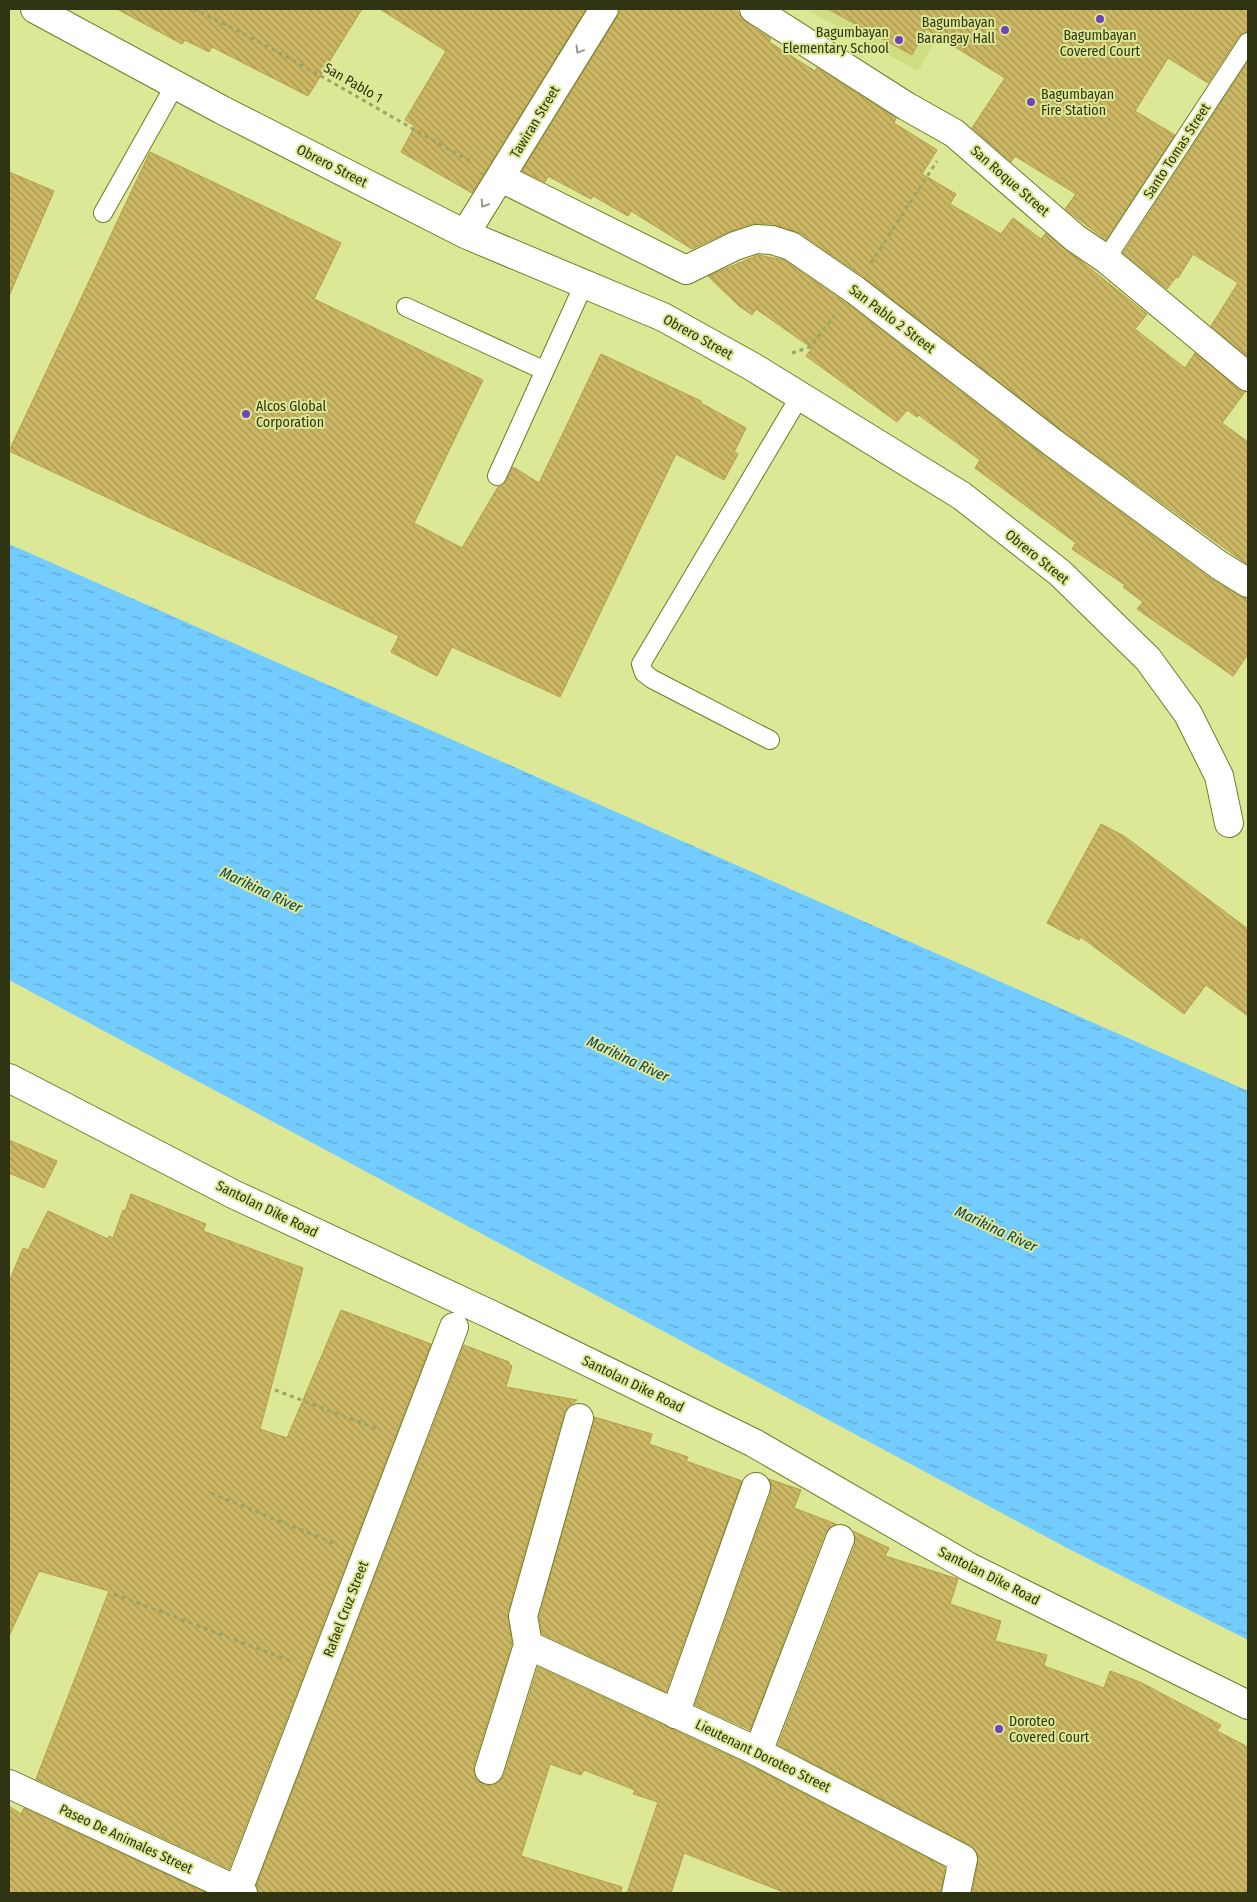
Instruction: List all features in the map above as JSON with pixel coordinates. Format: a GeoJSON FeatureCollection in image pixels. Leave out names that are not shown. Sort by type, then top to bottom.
{"type":"FeatureCollection","features":[{"type":"Feature","properties":{"kind":"street","name":"Obrero Street"},"geometry":{"type":"LineString","coordinates":[[35,9],[175,85],[465,234],[663,317],[800,396],[962,496],[1060,573],[1148,659],[1188,714],[1219,776],[1228,822]]}},
{"type":"Feature","properties":{"kind":"street","name":"Tawiran Street"},"geometry":{"type":"LineString","coordinates":[[465,234],[604,9]]}},
{"type":"Feature","properties":{"kind":"street","name":"San Roque Street"},"geometry":{"type":"LineString","coordinates":[[754,9],[906,106],[954,133],[1075,238],[1106,259],[1248,376]]}},
{"type":"Feature","properties":{"kind":"street","name":"San Pablo 2 Street"},"geometry":{"type":"LineString","coordinates":[[501,178],[686,270],[735,246],[756,239],[772,240],[791,246],[854,290],[1052,442],[1219,564],[1248,583]]}},
{"type":"Feature","properties":{"kind":"street","name":"Santolan Dike Road"},"geometry":{"type":"LineString","coordinates":[[9,1078],[233,1194],[492,1315],[754,1443],[969,1567],[1248,1705]]}},
{"type":"Feature","properties":{"kind":"street","name":"Rafael Cruz Street"},"geometry":{"type":"LineString","coordinates":[[241,1892],[322,1672],[454,1327]]}},
{"type":"Feature","properties":{"kind":"street"},"geometry":{"type":"LineString","coordinates":[[489,1770],[528,1645],[523,1616],[579,1418]]}},
{"type":"Feature","properties":{"kind":"street"},"geometry":{"type":"LineString","coordinates":[[675,1714],[756,1487]]}},
{"type":"Feature","properties":{"kind":"street"},"geometry":{"type":"LineString","coordinates":[[758,1752],[840,1539]]}},
{"type":"Feature","properties":{"kind":"street","name":"Lieutenant Doroteo Street"},"geometry":{"type":"LineString","coordinates":[[528,1645],[758,1752],[963,1859],[956,1893]]}},
{"type":"Feature","properties":{"kind":"street","name":"Paseo De Animales Street"},"geometry":{"type":"LineString","coordinates":[[9,1784],[241,1892]]}},
{"type":"Feature","properties":{"kind":"lane","name":"Santo Tomas Street"},"geometry":{"type":"LineString","coordinates":[[1106,259],[1248,42]]}},
{"type":"Feature","properties":{"kind":"lane"},"geometry":{"type":"LineString","coordinates":[[103,213],[175,85]]}},
{"type":"Feature","properties":{"kind":"lane"},"geometry":{"type":"LineString","coordinates":[[497,476],[543,370],[584,284]]}},
{"type":"Feature","properties":{"kind":"lane"},"geometry":{"type":"LineString","coordinates":[[406,308],[543,370]]}},
{"type":"Feature","properties":{"kind":"lane"},"geometry":{"type":"LineString","coordinates":[[770,740],[652,680],[644,673],[641,664],[800,396]]}},
{"type":"Feature","properties":{"kind":"path","name":"San Pablo 1"},"geometry":{"type":"LineString","coordinates":[[193,9],[256,39],[377,110],[501,178]]}},
{"type":"Feature","properties":{"kind":"path"},"geometry":{"type":"LineString","coordinates":[[275,1390],[410,1441]]}},
{"type":"Feature","properties":{"kind":"path"},"geometry":{"type":"LineString","coordinates":[[211,1493],[366,1556]]}},
{"type":"Feature","properties":{"kind":"path"},"geometry":{"type":"LineString","coordinates":[[114,1594],[322,1672]]}},
{"type":"Feature","properties":{"kind":"shaded area","name":"Bagumbayan Elementary School"},"geometry":{"type":"Polygon","coordinates":[[[805,9],[953,9],[918,71],[805,9]]]}},
{"type":"Feature","properties":{"kind":"water","name":"Marikina River"},"geometry":{"type":"Polygon","coordinates":[[[9,544],[1248,1091],[1248,1640],[1067,1548],[9,980],[9,544]]]}},
{"type":"Feature","properties":{"kind":"building"},"geometry":{"type":"Polygon","coordinates":[[[117,9],[362,9],[308,96],[212,47],[209,52],[185,40],[182,44],[117,9]]]}},
{"type":"Feature","properties":{"kind":"building"},"geometry":{"type":"Polygon","coordinates":[[[380,9],[586,9],[472,193],[401,152],[415,126],[405,120],[446,51],[380,9]]]}},
{"type":"Feature","properties":{"kind":"building"},"geometry":{"type":"Polygon","coordinates":[[[620,9],[736,9],[745,22],[771,39],[769,42],[815,71],[817,68],[896,118],[894,123],[937,150],[922,174],[956,194],[950,204],[1001,234],[1013,218],[1041,239],[1046,233],[1147,314],[1135,329],[1185,368],[1195,353],[1245,392],[1222,423],[1248,442],[1248,565],[1061,430],[865,278],[800,233],[773,224],[751,224],[728,232],[692,249],[631,211],[628,216],[593,196],[591,199],[548,176],[545,182],[522,171],[617,17],[620,9]]]}},
{"type":"Feature","properties":{"kind":"building"},"geometry":{"type":"Polygon","coordinates":[[[828,9],[1248,9],[1248,31],[1239,36],[1208,83],[1168,58],[1135,111],[1175,135],[1106,240],[1065,209],[1076,194],[1015,156],[1011,162],[972,128],[1005,78],[926,29],[912,55],[828,9]]]}},
{"type":"Feature","properties":{"kind":"building"},"geometry":{"type":"Polygon","coordinates":[[[1248,61],[1248,357],[1211,326],[1238,283],[1193,254],[1178,278],[1176,277],[1167,289],[1123,253],[1248,61]]]}},
{"type":"Feature","properties":{"kind":"building","name":"Alcos Global Corporation"},"geometry":{"type":"Polygon","coordinates":[[[150,152],[341,243],[314,299],[483,380],[414,523],[462,548],[498,487],[506,481],[513,467],[539,483],[601,354],[701,401],[701,403],[746,428],[734,452],[738,454],[724,480],[676,454],[560,697],[452,647],[437,676],[391,652],[399,636],[9,451],[150,152]]]}},
{"type":"Feature","properties":{"kind":"building"},"geometry":{"type":"Polygon","coordinates":[[[9,172],[54,191],[9,296],[9,172]]]}},
{"type":"Feature","properties":{"kind":"building"},"geometry":{"type":"Polygon","coordinates":[[[758,255],[784,260],[846,303],[1042,454],[1210,578],[1248,599],[1248,654],[1233,676],[1137,609],[1143,602],[1123,587],[1125,585],[1072,549],[1076,543],[975,468],[980,460],[919,415],[917,417],[907,410],[897,422],[806,356],[812,348],[756,309],[752,315],[739,306],[708,276],[758,255]]]}},
{"type":"Feature","properties":{"kind":"building"},"geometry":{"type":"Polygon","coordinates":[[[1101,824],[1124,836],[1248,929],[1248,1016],[1206,985],[1184,1014],[1081,937],[1079,940],[1047,923],[1101,824]]]}},
{"type":"Feature","properties":{"kind":"building"},"geometry":{"type":"Polygon","coordinates":[[[9,1140],[57,1161],[44,1188],[9,1173],[9,1140]]]}},
{"type":"Feature","properties":{"kind":"building"},"geometry":{"type":"Polygon","coordinates":[[[131,1194],[206,1224],[203,1231],[303,1268],[260,1429],[287,1438],[341,1310],[431,1344],[229,1869],[36,1779],[109,1591],[39,1571],[9,1636],[9,1282],[23,1248],[28,1250],[48,1211],[108,1239],[109,1236],[113,1238],[131,1194]]]}},
{"type":"Feature","properties":{"kind":"building"},"geometry":{"type":"Polygon","coordinates":[[[464,1345],[509,1362],[512,1366],[506,1387],[577,1400],[568,1407],[564,1414],[508,1612],[512,1644],[474,1765],[474,1773],[477,1780],[484,1785],[492,1785],[499,1782],[504,1775],[538,1667],[741,1761],[945,1867],[941,1893],[786,1893],[684,1853],[671,1893],[627,1893],[658,1802],[633,1794],[635,1790],[584,1770],[581,1775],[550,1764],[521,1856],[622,1887],[621,1893],[258,1893],[256,1886],[464,1345]]]}},
{"type":"Feature","properties":{"kind":"building"},"geometry":{"type":"Polygon","coordinates":[[[594,1417],[652,1434],[649,1444],[688,1457],[686,1461],[742,1481],[666,1692],[542,1634],[539,1617],[594,1417]]]}},
{"type":"Feature","properties":{"kind":"building"},"geometry":{"type":"Polygon","coordinates":[[[769,1479],[801,1490],[794,1508],[836,1524],[825,1533],[750,1730],[695,1705],[771,1492],[769,1479]]]}},
{"type":"Feature","properties":{"kind":"building"},"geometry":{"type":"Polygon","coordinates":[[[853,1531],[889,1548],[885,1556],[958,1579],[950,1604],[1001,1621],[995,1641],[1047,1655],[1044,1666],[1104,1688],[1110,1671],[1140,1682],[1221,1725],[1217,1731],[1248,1747],[1248,1893],[972,1893],[978,1862],[977,1853],[971,1846],[778,1745],[855,1545],[853,1531]]]}},
{"type":"Feature","properties":{"kind":"building"},"geometry":{"type":"Polygon","coordinates":[[[9,1806],[21,1814],[24,1808],[207,1893],[9,1893],[9,1806]]]}},
{"type":"Feature","properties":{"kind":"place","name":"Bagumbayan Covered Court"},"geometry":{"type":"Point","coordinates":[1100,19]}},
{"type":"Feature","properties":{"kind":"place","name":"Bagumbayan Barangay Hall"},"geometry":{"type":"Point","coordinates":[1005,30]}},
{"type":"Feature","properties":{"kind":"place","name":"Bagumbayan Elementary School"},"geometry":{"type":"Point","coordinates":[899,40]}},
{"type":"Feature","properties":{"kind":"place","name":"Bagumbayan Fire Station"},"geometry":{"type":"Point","coordinates":[1031,102]}},
{"type":"Feature","properties":{"kind":"place","name":"Alcos Global Corporation"},"geometry":{"type":"Point","coordinates":[246,414]}},
{"type":"Feature","properties":{"kind":"place","name":"Doroteo Covered Court"},"geometry":{"type":"Point","coordinates":[999,1729]}}]}
